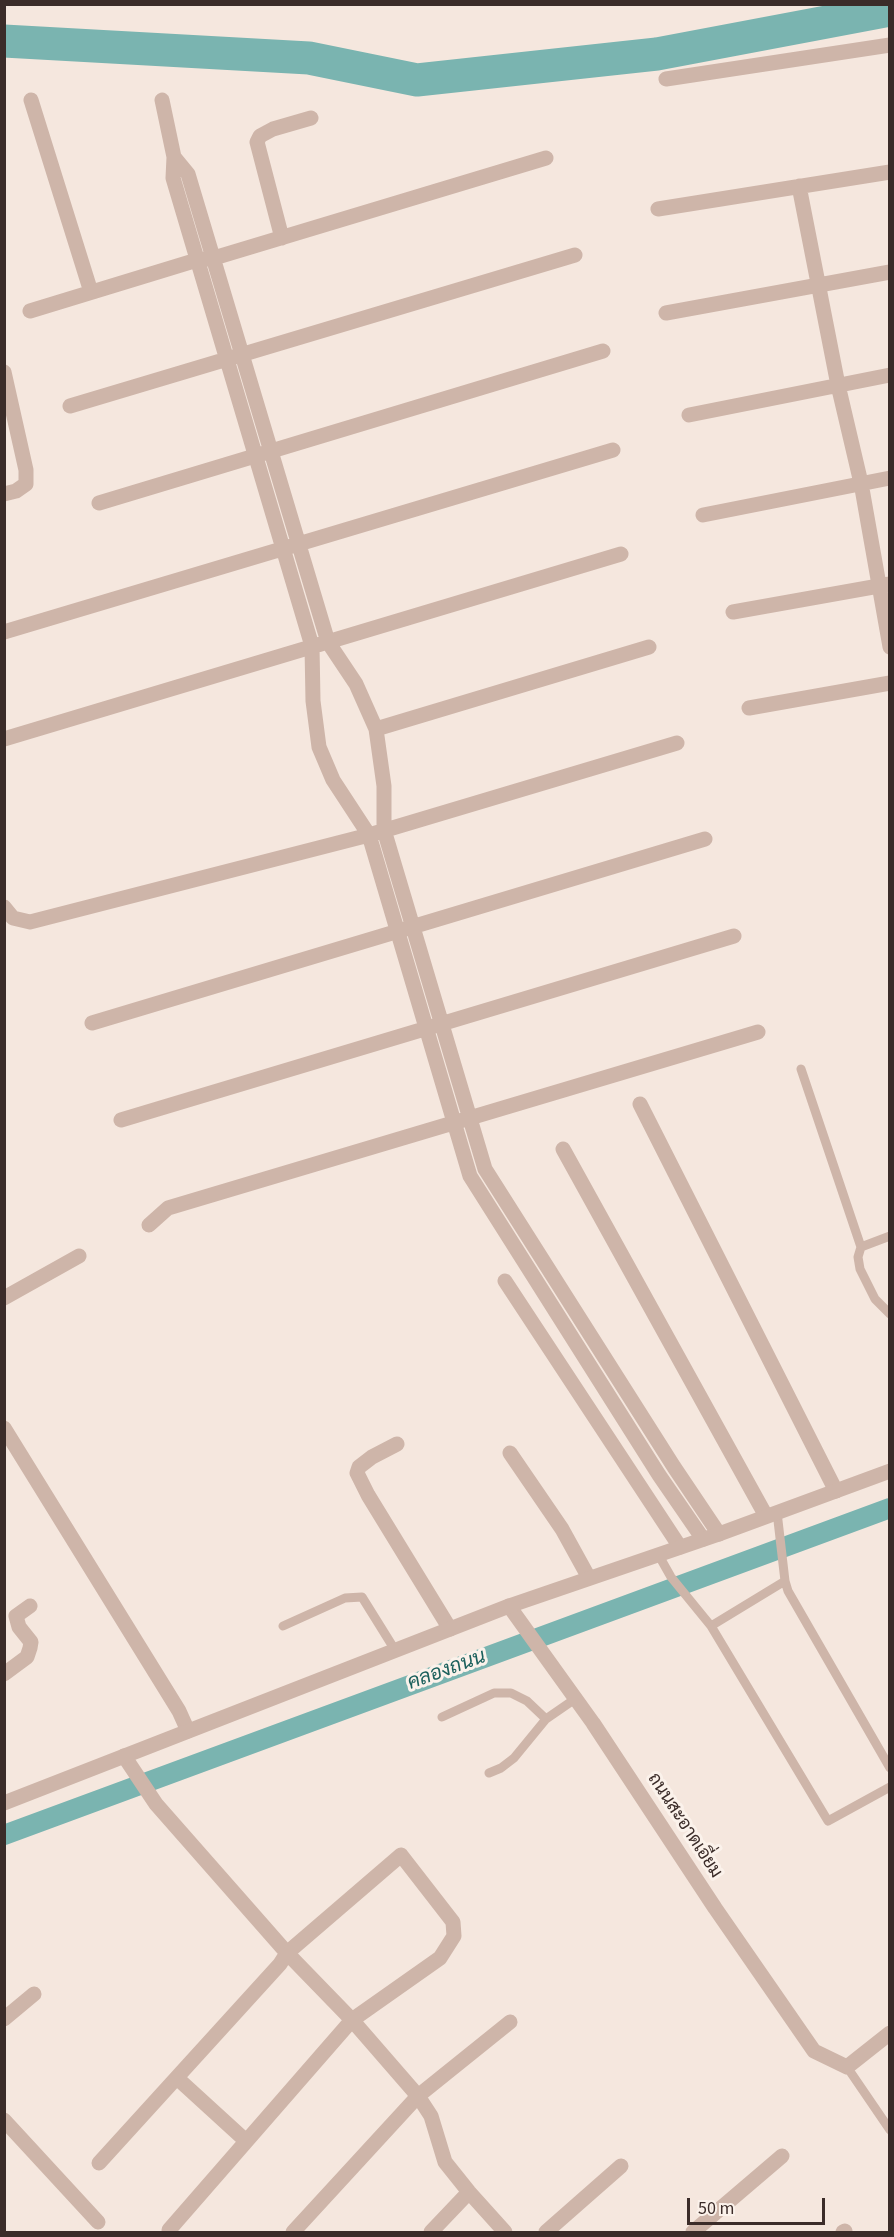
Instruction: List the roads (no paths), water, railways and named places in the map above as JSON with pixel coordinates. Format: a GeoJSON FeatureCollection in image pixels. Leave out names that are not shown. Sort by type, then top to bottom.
{"type":"FeatureCollection","features":[{"type":"Feature","properties":{"kind":"street"},"geometry":{"type":"LineString","coordinates":[[666,79],[890,45]]}},
{"type":"Feature","properties":{"kind":"street"},"geometry":{"type":"LineString","coordinates":[[31,100],[91,292]]}},
{"type":"Feature","properties":{"kind":"street"},"geometry":{"type":"LineString","coordinates":[[162,100],[174,157],[173,178],[312,646],[313,701],[319,747],[333,780],[369,835],[470,1176],[659,1475],[703,1539]]}},
{"type":"Feature","properties":{"kind":"street"},"geometry":{"type":"LineString","coordinates":[[282,238],[257,142],[260,136],[273,129],[311,118]]}},
{"type":"Feature","properties":{"kind":"street"},"geometry":{"type":"LineString","coordinates":[[174,157],[188,174],[328,642],[357,684],[376,729],[384,786],[384,830],[485,1169],[719,1534]]}},
{"type":"Feature","properties":{"kind":"street"},"geometry":{"type":"LineString","coordinates":[[30,310],[197,260],[214,258],[282,238],[546,158]]}},
{"type":"Feature","properties":{"kind":"street"},"geometry":{"type":"LineString","coordinates":[[658,209],[890,172]]}},
{"type":"Feature","properties":{"kind":"street"},"geometry":{"type":"LineString","coordinates":[[799,186],[838,385],[884,585],[890,647]]}},
{"type":"Feature","properties":{"kind":"street"},"geometry":{"type":"LineString","coordinates":[[70,406],[575,255]]}},
{"type":"Feature","properties":{"kind":"street"},"geometry":{"type":"LineString","coordinates":[[666,313],[890,272]]}},
{"type":"Feature","properties":{"kind":"street"},"geometry":{"type":"LineString","coordinates":[[99,503],[603,351]]}},
{"type":"Feature","properties":{"kind":"street"},"geometry":{"type":"LineString","coordinates":[[689,415],[890,375]]}},
{"type":"Feature","properties":{"kind":"street"},"geometry":{"type":"LineString","coordinates":[[4,494],[16,491],[26,484],[26,470],[5,377]]}},
{"type":"Feature","properties":{"kind":"street"},"geometry":{"type":"LineString","coordinates":[[4,632],[613,450]]}},
{"type":"Feature","properties":{"kind":"street"},"geometry":{"type":"LineString","coordinates":[[703,515],[890,478]]}},
{"type":"Feature","properties":{"kind":"street"},"geometry":{"type":"LineString","coordinates":[[4,739],[621,554]]}},
{"type":"Feature","properties":{"kind":"street"},"geometry":{"type":"LineString","coordinates":[[733,612],[884,585]]}},
{"type":"Feature","properties":{"kind":"street"},"geometry":{"type":"LineString","coordinates":[[376,729],[648,647]]}},
{"type":"Feature","properties":{"kind":"street"},"geometry":{"type":"LineString","coordinates":[[749,708],[890,683]]}},
{"type":"Feature","properties":{"kind":"street"},"geometry":{"type":"LineString","coordinates":[[4,907],[13,918],[30,922],[369,835],[677,742]]}},
{"type":"Feature","properties":{"kind":"street"},"geometry":{"type":"LineString","coordinates":[[92,1023],[705,839]]}},
{"type":"Feature","properties":{"kind":"street"},"geometry":{"type":"LineString","coordinates":[[121,1120],[734,936]]}},
{"type":"Feature","properties":{"kind":"street"},"geometry":{"type":"LineString","coordinates":[[149,1225],[168,1208],[758,1032]]}},
{"type":"Feature","properties":{"kind":"street"},"geometry":{"type":"LineString","coordinates":[[640,1104],[836,1491]]}},
{"type":"Feature","properties":{"kind":"street"},"geometry":{"type":"LineString","coordinates":[[563,1149],[772,1514]]}},
{"type":"Feature","properties":{"kind":"street"},"geometry":{"type":"LineString","coordinates":[[498,1220],[512,1211]]}},
{"type":"Feature","properties":{"kind":"street"},"geometry":{"type":"LineString","coordinates":[[4,1298],[79,1256]]}},
{"type":"Feature","properties":{"kind":"street"},"geometry":{"type":"LineString","coordinates":[[505,1281],[680,1547]]}},
{"type":"Feature","properties":{"kind":"street"},"geometry":{"type":"LineString","coordinates":[[4,1428],[179,1711],[188,1731]]}},
{"type":"Feature","properties":{"kind":"street"},"geometry":{"type":"LineString","coordinates":[[397,1444],[372,1457],[359,1467],[357,1473],[368,1495],[450,1629]]}},
{"type":"Feature","properties":{"kind":"street"},"geometry":{"type":"LineString","coordinates":[[510,1453],[562,1529],[589,1578]]}},
{"type":"Feature","properties":{"kind":"street"},"geometry":{"type":"LineString","coordinates":[[4,1803],[509,1606],[719,1534],[890,1471]]}},
{"type":"Feature","properties":{"kind":"street"},"geometry":{"type":"LineString","coordinates":[[4,1674],[27,1657],[31,1642],[19,1627],[16,1616],[30,1606]]}},
{"type":"Feature","properties":{"kind":"street","name":"ถนนสะอาดเอี่ยม"},"geometry":{"type":"LineString","coordinates":[[509,1606],[594,1724],[715,1908],[813,2051],[840,2065]]}},
{"type":"Feature","properties":{"kind":"street"},"geometry":{"type":"LineString","coordinates":[[124,1756],[156,1804],[287,1953],[352,2020],[418,2096],[430,2116],[445,2162],[505,2232]]}},
{"type":"Feature","properties":{"kind":"street"},"geometry":{"type":"LineString","coordinates":[[99,2163],[280,1964],[287,1953],[401,1855],[453,1922],[454,1936],[440,1958],[352,2020],[169,2230]]}},
{"type":"Feature","properties":{"kind":"street"},"geometry":{"type":"LineString","coordinates":[[4,2019],[33,1994]]}},
{"type":"Feature","properties":{"kind":"street"},"geometry":{"type":"LineString","coordinates":[[293,2232],[418,2096],[510,2022]]}},
{"type":"Feature","properties":{"kind":"street"},"geometry":{"type":"LineString","coordinates":[[840,2065],[890,2034]]}},
{"type":"Feature","properties":{"kind":"street"},"geometry":{"type":"LineString","coordinates":[[177,2078],[246,2141]]}},
{"type":"Feature","properties":{"kind":"street"},"geometry":{"type":"LineString","coordinates":[[4,2120],[98,2222]]}},
{"type":"Feature","properties":{"kind":"street"},"geometry":{"type":"LineString","coordinates":[[693,2232],[782,2156]]}},
{"type":"Feature","properties":{"kind":"street"},"geometry":{"type":"LineString","coordinates":[[546,2232],[621,2166]]}},
{"type":"Feature","properties":{"kind":"street"},"geometry":{"type":"LineString","coordinates":[[431,2232],[469,2192]]}},
{"type":"Feature","properties":{"kind":"lane"},"geometry":{"type":"LineString","coordinates":[[801,1069],[861,1246],[858,1257],[860,1269],[875,1299],[890,1314]]}},
{"type":"Feature","properties":{"kind":"lane"},"geometry":{"type":"LineString","coordinates":[[861,1246],[890,1236]]}},
{"type":"Feature","properties":{"kind":"lane"},"geometry":{"type":"LineString","coordinates":[[772,1514],[781,1532],[784,1581],[788,1591],[890,1768]]}},
{"type":"Feature","properties":{"kind":"lane"},"geometry":{"type":"LineString","coordinates":[[658,1554],[671,1577],[711,1626],[828,1821],[890,1787]]}},
{"type":"Feature","properties":{"kind":"lane"},"geometry":{"type":"LineString","coordinates":[[711,1626],[784,1581]]}},
{"type":"Feature","properties":{"kind":"lane"},"geometry":{"type":"LineString","coordinates":[[283,1626],[345,1598],[362,1597],[395,1650]]}},
{"type":"Feature","properties":{"kind":"lane"},"geometry":{"type":"LineString","coordinates":[[442,1717],[494,1693],[511,1693],[527,1701],[546,1719]]}},
{"type":"Feature","properties":{"kind":"lane"},"geometry":{"type":"LineString","coordinates":[[489,1773],[514,1758],[546,1719],[575,1699]]}},
{"type":"Feature","properties":{"kind":"lane"},"geometry":{"type":"LineString","coordinates":[[840,2065],[890,2130]]}},
{"type":"Feature","properties":{"kind":"waterway"},"geometry":{"type":"LineString","coordinates":[[4,41],[309,58],[417,80],[657,54],[890,10]]}},
{"type":"Feature","properties":{"kind":"waterway","name":"คลองถนน"},"geometry":{"type":"LineString","coordinates":[[4,1835],[890,1508]]}}]}
